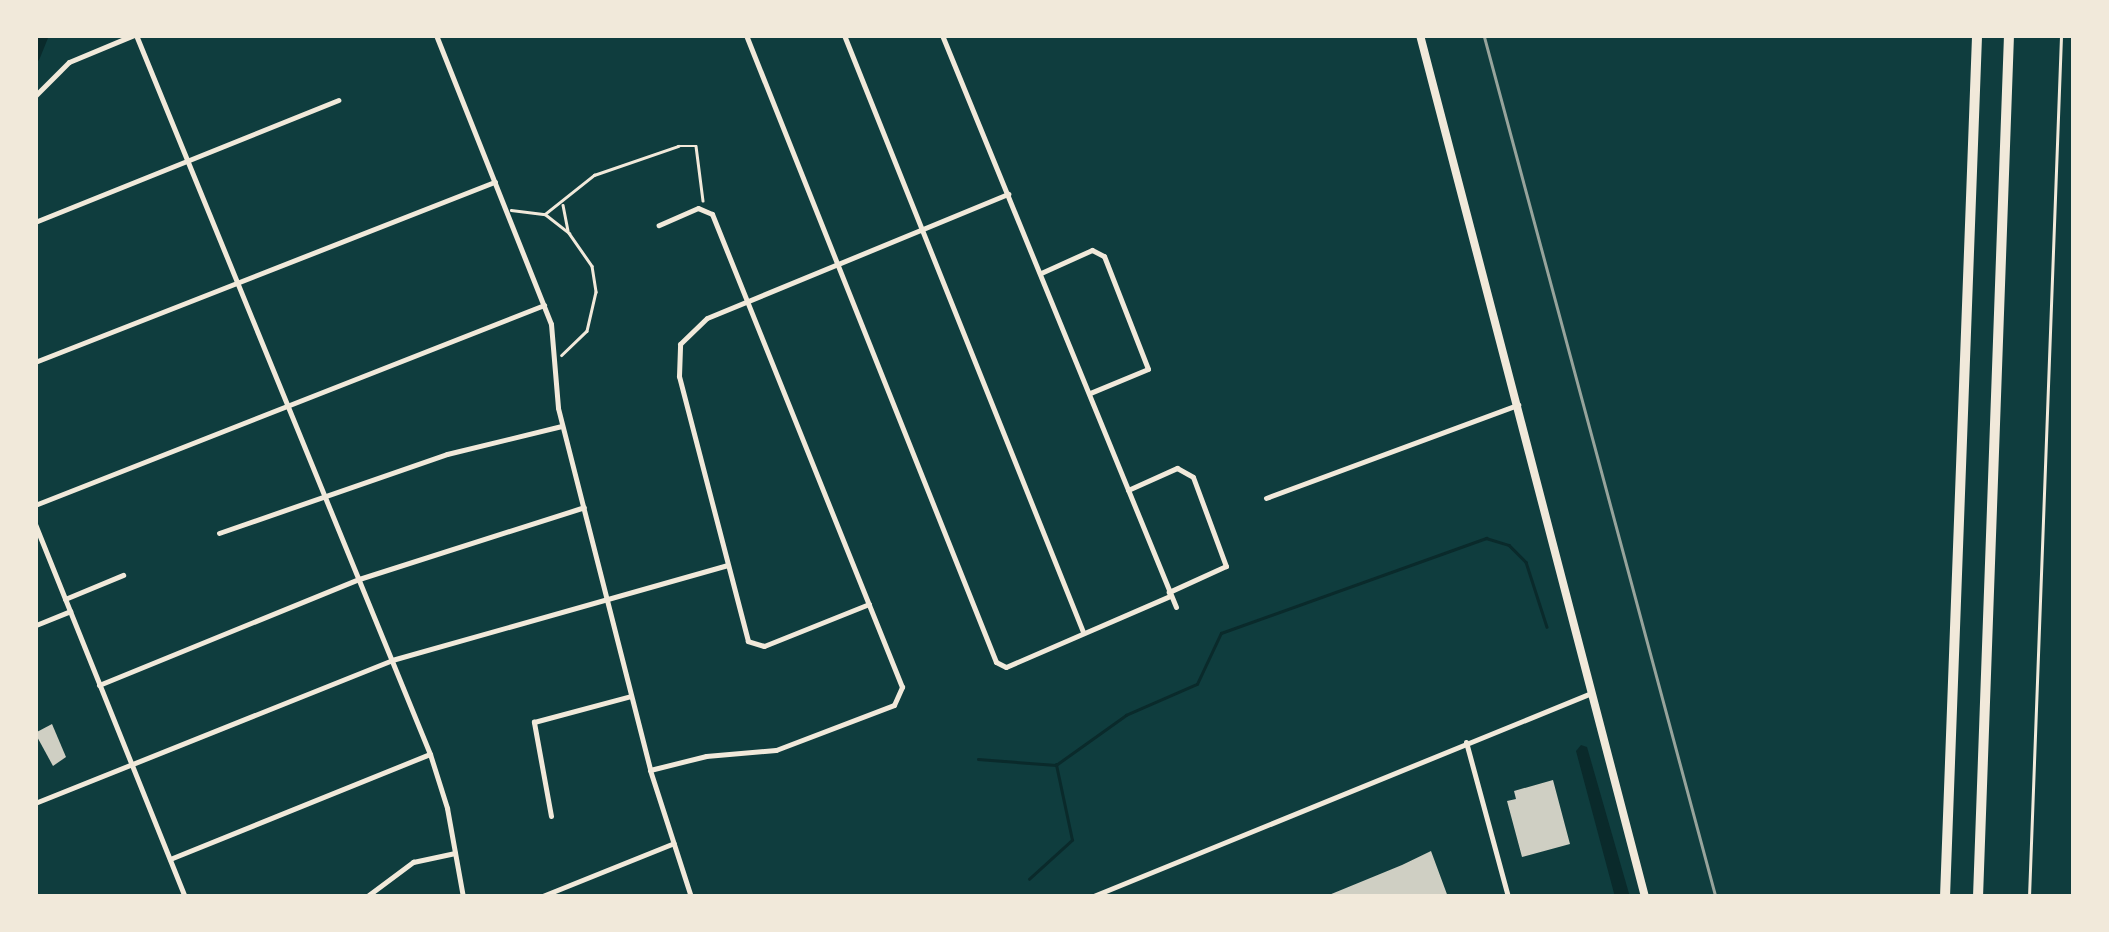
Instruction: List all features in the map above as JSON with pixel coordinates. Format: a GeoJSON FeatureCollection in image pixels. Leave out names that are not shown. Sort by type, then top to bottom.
{"type":"FeatureCollection","features":[{"type":"Feature","properties":{"kind":"highway"},"geometry":{"type":"LineString","coordinates":[[1945,897],[1977,35]]}},
{"type":"Feature","properties":{"kind":"highway"},"geometry":{"type":"LineString","coordinates":[[1978,897],[2010,35]]}},
{"type":"Feature","properties":{"kind":"street"},"geometry":{"type":"LineString","coordinates":[[35,96],[69,62],[135,35],[430,754],[463,897]]}},
{"type":"Feature","properties":{"kind":"street"},"geometry":{"type":"LineString","coordinates":[[436,35],[545,304],[556,354],[562,426],[650,770],[692,897]]}},
{"type":"Feature","properties":{"kind":"street"},"geometry":{"type":"LineString","coordinates":[[746,35],[996,662],[1006,667],[1226,566],[1192,477],[1178,468],[1128,490]]}},
{"type":"Feature","properties":{"kind":"street"},"geometry":{"type":"LineString","coordinates":[[844,35],[1083,632]]}},
{"type":"Feature","properties":{"kind":"street"},"geometry":{"type":"LineString","coordinates":[[942,35],[1176,607]]}},
{"type":"Feature","properties":{"kind":"street"},"geometry":{"type":"LineString","coordinates":[[1420,35],[1518,405],[1588,694],[1645,897]]}},
{"type":"Feature","properties":{"kind":"street"},"geometry":{"type":"LineString","coordinates":[[35,222],[338,100]]}},
{"type":"Feature","properties":{"kind":"street"},"geometry":{"type":"LineString","coordinates":[[35,362],[494,182]]}},
{"type":"Feature","properties":{"kind":"street"},"geometry":{"type":"LineString","coordinates":[[869,604],[754,645],[727,565],[678,351],[694,324],[1008,194]]}},
{"type":"Feature","properties":{"kind":"street"},"geometry":{"type":"LineString","coordinates":[[650,770],[706,756],[776,750],[899,700],[902,687],[712,214],[704,208],[659,224]]}},
{"type":"Feature","properties":{"kind":"street"},"geometry":{"type":"LineString","coordinates":[[1040,273],[1100,250],[1146,362],[1143,374],[1089,394]]}},
{"type":"Feature","properties":{"kind":"street"},"geometry":{"type":"LineString","coordinates":[[35,505],[545,304]]}},
{"type":"Feature","properties":{"kind":"street"},"geometry":{"type":"LineString","coordinates":[[1266,498],[1518,405]]}},
{"type":"Feature","properties":{"kind":"street"},"geometry":{"type":"LineString","coordinates":[[218,533],[448,454],[562,426]]}},
{"type":"Feature","properties":{"kind":"street"},"geometry":{"type":"LineString","coordinates":[[99,685],[359,580],[584,507]]}},
{"type":"Feature","properties":{"kind":"street"},"geometry":{"type":"LineString","coordinates":[[35,524],[185,897]]}},
{"type":"Feature","properties":{"kind":"street"},"geometry":{"type":"LineString","coordinates":[[35,803],[392,660],[727,565]]}},
{"type":"Feature","properties":{"kind":"street"},"geometry":{"type":"LineString","coordinates":[[64,599],[123,575]]}},
{"type":"Feature","properties":{"kind":"street"},"geometry":{"type":"LineString","coordinates":[[36,625],[70,611]]}},
{"type":"Feature","properties":{"kind":"street"},"geometry":{"type":"LineString","coordinates":[[1091,897],[1588,694]]}},
{"type":"Feature","properties":{"kind":"street"},"geometry":{"type":"LineString","coordinates":[[551,816],[531,734],[534,722],[632,696]]}},
{"type":"Feature","properties":{"kind":"street"},"geometry":{"type":"LineString","coordinates":[[1466,742],[1508,897]]}},
{"type":"Feature","properties":{"kind":"street"},"geometry":{"type":"LineString","coordinates":[[170,858],[430,754]]}},
{"type":"Feature","properties":{"kind":"street"},"geometry":{"type":"LineString","coordinates":[[540,897],[674,844]]}},
{"type":"Feature","properties":{"kind":"street"},"geometry":{"type":"LineString","coordinates":[[366,897],[413,862],[455,853]]}},
{"type":"Feature","properties":{"kind":"lane"},"geometry":{"type":"LineString","coordinates":[[2029,897],[2061,35]]}},
{"type":"Feature","properties":{"kind":"path"},"geometry":{"type":"LineString","coordinates":[[506,211],[545,214],[563,204],[594,175],[696,146],[704,208]]}},
{"type":"Feature","properties":{"kind":"path"},"geometry":{"type":"LineString","coordinates":[[563,204],[568,232]]}},
{"type":"Feature","properties":{"kind":"path"},"geometry":{"type":"LineString","coordinates":[[545,214],[568,232],[592,266],[596,292],[586,331],[556,354]]}},
{"type":"Feature","properties":{"kind":"water"},"geometry":{"type":"Polygon","coordinates":[[[1581,745],[1587,747],[1630,897],[1615,897],[1576,751],[1581,745]]]}},
{"type":"Feature","properties":{"kind":"building"},"geometry":{"type":"Polygon","coordinates":[[[52,724],[66,757],[53,766],[35,733],[52,724]]]}},
{"type":"Feature","properties":{"kind":"building"},"geometry":{"type":"Polygon","coordinates":[[[1553,780],[1570,844],[1522,857],[1507,801],[1516,799],[1514,791],[1553,780]]]}},
{"type":"Feature","properties":{"kind":"building"},"geometry":{"type":"Polygon","coordinates":[[[1431,851],[1448,897],[1324,897],[1402,865],[1431,851]]]}},
{"type":"Feature","properties":{"kind":"waterway"},"geometry":{"type":"LineString","coordinates":[[35,57],[44,35]]}},
{"type":"Feature","properties":{"kind":"waterway"},"geometry":{"type":"LineString","coordinates":[[1029,879],[1072,840],[1056,765],[1126,715],[1197,684],[1221,633],[1486,538],[1509,545],[1526,562],[1547,627]]}},
{"type":"Feature","properties":{"kind":"waterway"},"geometry":{"type":"LineString","coordinates":[[978,759],[1056,765]]}},
{"type":"Feature","properties":{"kind":"railway"},"geometry":{"type":"LineString","coordinates":[[1484,35],[1716,897]]}}]}
